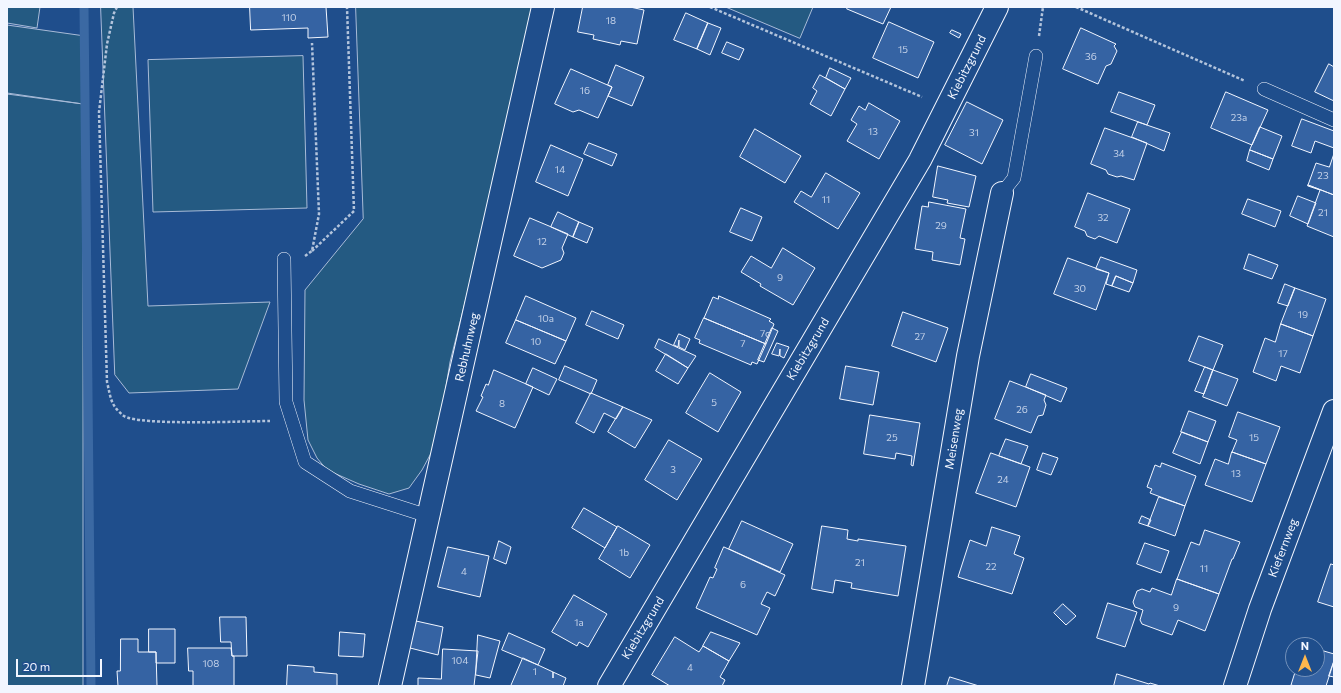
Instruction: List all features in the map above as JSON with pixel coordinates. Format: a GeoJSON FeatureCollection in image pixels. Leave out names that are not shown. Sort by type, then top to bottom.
{"type":"FeatureCollection","features":[{"type":"Feature","properties":{"kind":"street","name":"Rebhuhnweg"},"geometry":{"type":"LineString","coordinates":[[390,686],[544,7]]}},
{"type":"Feature","properties":{"kind":"street","name":"Kiebitzgrund"},"geometry":{"type":"LineString","coordinates":[[609,686],[916,167],[997,7]]}},
{"type":"Feature","properties":{"kind":"street","name":"Meisenweg"},"geometry":{"type":"LineString","coordinates":[[913,686],[968,356],[1002,193]]}},
{"type":"Feature","properties":{"kind":"street","name":"Kiefernweg"},"geometry":{"type":"LineString","coordinates":[[1235,686],[1260,609],[1334,411]]}},
{"type":"Feature","properties":{"kind":"lane"},"geometry":{"type":"LineString","coordinates":[[1002,193],[1014,178],[1036,56]]}},
{"type":"Feature","properties":{"kind":"lane"},"geometry":{"type":"LineString","coordinates":[[1264,89],[1334,120]]}},
{"type":"Feature","properties":{"kind":"lane"},"geometry":{"type":"LineString","coordinates":[[284,259],[286,402],[305,462],[350,491],[428,516]]}},
{"type":"Feature","properties":{"kind":"path"},"geometry":{"type":"LineString","coordinates":[[117,7],[114,13],[107,44],[99,112],[107,382],[112,404],[126,417],[150,422],[292,421]]}},
{"type":"Feature","properties":{"kind":"path"},"geometry":{"type":"LineString","coordinates":[[284,259],[305,257],[354,211],[347,7]]}},
{"type":"Feature","properties":{"kind":"path"},"geometry":{"type":"LineString","coordinates":[[710,7],[946,108]]}},
{"type":"Feature","properties":{"kind":"path"},"geometry":{"type":"LineString","coordinates":[[1036,56],[1043,7]]}},
{"type":"Feature","properties":{"kind":"path"},"geometry":{"type":"LineString","coordinates":[[1076,7],[1264,89]]}},
{"type":"Feature","properties":{"kind":"path"},"geometry":{"type":"LineString","coordinates":[[312,43],[319,214],[312,251]]}},
{"type":"Feature","properties":{"kind":"shaded area"},"geometry":{"type":"Polygon","coordinates":[[[7,7],[40,7],[37,28],[7,23],[7,7]]]}},
{"type":"Feature","properties":{"kind":"shaded area"},"geometry":{"type":"Polygon","coordinates":[[[101,7],[133,7],[148,306],[270,302],[238,389],[129,393],[115,375],[101,7]]]}},
{"type":"Feature","properties":{"kind":"shaded area"},"geometry":{"type":"Polygon","coordinates":[[[356,7],[532,7],[491,199],[450,362],[437,442],[422,470],[409,488],[389,494],[359,484],[327,470],[317,458],[308,440],[304,400],[305,290],[363,219],[356,7]]]}},
{"type":"Feature","properties":{"kind":"shaded area"},"geometry":{"type":"Polygon","coordinates":[[[726,7],[813,7],[800,38],[726,7]]]}},
{"type":"Feature","properties":{"kind":"shaded area"},"geometry":{"type":"Polygon","coordinates":[[[7,25],[85,36],[82,78],[83,104],[7,93],[7,25]]]}},
{"type":"Feature","properties":{"kind":"shaded area"},"geometry":{"type":"Polygon","coordinates":[[[303,56],[307,208],[153,212],[148,60],[303,56]]]}},
{"type":"Feature","properties":{"kind":"shaded area"},"geometry":{"type":"Polygon","coordinates":[[[7,94],[83,104],[83,686],[7,686],[7,94]]]}},
{"type":"Feature","properties":{"kind":"building"},"geometry":{"type":"Polygon","coordinates":[[[250,7],[326,7],[328,37],[308,38],[308,28],[251,30],[250,7]]]}},
{"type":"Feature","properties":{"kind":"building"},"geometry":{"type":"Polygon","coordinates":[[[583,7],[630,7],[644,10],[637,44],[621,41],[620,45],[593,39],[594,35],[578,32],[583,7]]]}},
{"type":"Feature","properties":{"kind":"building"},"geometry":{"type":"Polygon","coordinates":[[[848,7],[891,7],[883,24],[847,9],[848,7]]]}},
{"type":"Feature","properties":{"kind":"building"},"geometry":{"type":"Polygon","coordinates":[[[686,13],[708,23],[697,49],[674,40],[686,13]]]}},
{"type":"Feature","properties":{"kind":"building"},"geometry":{"type":"Polygon","coordinates":[[[889,22],[934,42],[918,78],[873,58],[889,22]]]}},
{"type":"Feature","properties":{"kind":"building"},"geometry":{"type":"Polygon","coordinates":[[[708,23],[721,28],[710,55],[697,49],[708,23]]]}},
{"type":"Feature","properties":{"kind":"building"},"geometry":{"type":"Polygon","coordinates":[[[1081,28],[1116,44],[1114,46],[1117,51],[1111,64],[1106,66],[1098,84],[1063,69],[1081,28]]]}},
{"type":"Feature","properties":{"kind":"building"},"geometry":{"type":"Polygon","coordinates":[[[952,30],[961,34],[959,38],[950,33],[952,30]]]}},
{"type":"Feature","properties":{"kind":"building"},"geometry":{"type":"Polygon","coordinates":[[[727,42],[744,49],[739,60],[722,53],[727,42]]]}},
{"type":"Feature","properties":{"kind":"building"},"geometry":{"type":"Polygon","coordinates":[[[1329,64],[1334,67],[1334,101],[1315,92],[1329,64]]]}},
{"type":"Feature","properties":{"kind":"building"},"geometry":{"type":"Polygon","coordinates":[[[616,65],[644,77],[632,106],[608,96],[612,87],[608,85],[616,65]]]}},
{"type":"Feature","properties":{"kind":"building"},"geometry":{"type":"Polygon","coordinates":[[[830,68],[851,78],[845,89],[826,78],[830,68]]]}},
{"type":"Feature","properties":{"kind":"building"},"geometry":{"type":"Polygon","coordinates":[[[571,69],[612,87],[598,118],[579,110],[573,112],[555,104],[571,69]]]}},
{"type":"Feature","properties":{"kind":"building"},"geometry":{"type":"Polygon","coordinates":[[[820,75],[845,89],[831,116],[810,104],[817,91],[813,88],[820,75]]]}},
{"type":"Feature","properties":{"kind":"building"},"geometry":{"type":"Polygon","coordinates":[[[1119,92],[1155,105],[1147,125],[1111,112],[1119,92]]]}},
{"type":"Feature","properties":{"kind":"building"},"geometry":{"type":"Polygon","coordinates":[[[1226,92],[1268,110],[1252,145],[1211,128],[1226,92]]]}},
{"type":"Feature","properties":{"kind":"building"},"geometry":{"type":"Polygon","coordinates":[[[967,102],[1003,120],[982,164],[945,145],[967,102]]]}},
{"type":"Feature","properties":{"kind":"building"},"geometry":{"type":"Polygon","coordinates":[[[869,103],[900,121],[879,159],[847,141],[857,124],[851,120],[859,106],[865,110],[869,103]]]}},
{"type":"Feature","properties":{"kind":"building"},"geometry":{"type":"Polygon","coordinates":[[[1302,119],[1334,131],[1334,148],[1315,141],[1311,153],[1292,146],[1302,119]]]}},
{"type":"Feature","properties":{"kind":"building"},"geometry":{"type":"Polygon","coordinates":[[[1138,122],[1170,133],[1164,151],[1132,137],[1138,122]]]}},
{"type":"Feature","properties":{"kind":"building"},"geometry":{"type":"Polygon","coordinates":[[[1260,127],[1282,136],[1273,159],[1250,150],[1260,127]]]}},
{"type":"Feature","properties":{"kind":"building"},"geometry":{"type":"Polygon","coordinates":[[[1105,128],[1147,143],[1134,180],[1108,174],[1106,170],[1091,164],[1105,128]]]}},
{"type":"Feature","properties":{"kind":"building"},"geometry":{"type":"Polygon","coordinates":[[[755,129],[801,156],[785,183],[740,157],[755,129]]]}},
{"type":"Feature","properties":{"kind":"building"},"geometry":{"type":"Polygon","coordinates":[[[589,143],[617,154],[612,166],[584,154],[589,143]]]}},
{"type":"Feature","properties":{"kind":"building"},"geometry":{"type":"Polygon","coordinates":[[[551,145],[583,159],[568,196],[536,182],[551,145]]]}},
{"type":"Feature","properties":{"kind":"building"},"geometry":{"type":"Polygon","coordinates":[[[1250,150],[1273,159],[1269,170],[1247,161],[1250,150]]]}},
{"type":"Feature","properties":{"kind":"building"},"geometry":{"type":"Polygon","coordinates":[[[1334,154],[1334,195],[1308,185],[1316,163],[1329,167],[1334,154]]]}},
{"type":"Feature","properties":{"kind":"building"},"geometry":{"type":"Polygon","coordinates":[[[938,166],[976,176],[969,207],[947,203],[948,200],[933,197],[938,166]]]}},
{"type":"Feature","properties":{"kind":"building"},"geometry":{"type":"Polygon","coordinates":[[[826,173],[860,193],[838,229],[794,202],[801,191],[811,197],[826,173]]]}},
{"type":"Feature","properties":{"kind":"building"},"geometry":{"type":"Polygon","coordinates":[[[1308,185],[1334,195],[1334,237],[1307,226],[1320,190],[1308,185]]]}},
{"type":"Feature","properties":{"kind":"building"},"geometry":{"type":"Polygon","coordinates":[[[1088,193],[1130,209],[1117,243],[1099,236],[1095,239],[1087,236],[1085,231],[1075,227],[1088,193]]]}},
{"type":"Feature","properties":{"kind":"building"},"geometry":{"type":"Polygon","coordinates":[[[1298,196],[1316,203],[1308,224],[1290,216],[1298,196]]]}},
{"type":"Feature","properties":{"kind":"building"},"geometry":{"type":"Polygon","coordinates":[[[1248,199],[1281,211],[1275,227],[1242,214],[1248,199]]]}},
{"type":"Feature","properties":{"kind":"building"},"geometry":{"type":"Polygon","coordinates":[[[929,202],[966,209],[960,238],[965,239],[960,265],[932,260],[933,252],[915,249],[922,206],[928,207],[929,202]]]}},
{"type":"Feature","properties":{"kind":"building"},"geometry":{"type":"Polygon","coordinates":[[[741,208],[762,217],[752,241],[730,232],[741,208]]]}},
{"type":"Feature","properties":{"kind":"building"},"geometry":{"type":"Polygon","coordinates":[[[558,212],[579,222],[573,237],[551,227],[558,212]]]}},
{"type":"Feature","properties":{"kind":"building"},"geometry":{"type":"Polygon","coordinates":[[[530,218],[568,234],[562,248],[564,253],[561,260],[542,268],[514,256],[530,218]]]}},
{"type":"Feature","properties":{"kind":"building"},"geometry":{"type":"Polygon","coordinates":[[[579,222],[593,228],[587,243],[573,237],[579,222]]]}},
{"type":"Feature","properties":{"kind":"building"},"geometry":{"type":"Polygon","coordinates":[[[783,248],[815,268],[793,305],[760,286],[761,284],[741,272],[751,256],[771,268],[783,248]]]}},
{"type":"Feature","properties":{"kind":"building"},"geometry":{"type":"Polygon","coordinates":[[[1249,254],[1278,265],[1272,279],[1244,269],[1249,254]]]}},
{"type":"Feature","properties":{"kind":"building"},"geometry":{"type":"Polygon","coordinates":[[[1101,257],[1137,270],[1133,283],[1116,276],[1112,286],[1106,284],[1109,273],[1096,269],[1101,257]]]}},
{"type":"Feature","properties":{"kind":"building"},"geometry":{"type":"Polygon","coordinates":[[[1068,258],[1109,273],[1096,310],[1054,294],[1068,258]]]}},
{"type":"Feature","properties":{"kind":"building"},"geometry":{"type":"Polygon","coordinates":[[[1116,276],[1133,283],[1129,292],[1112,286],[1116,276]]]}},
{"type":"Feature","properties":{"kind":"building"},"geometry":{"type":"Polygon","coordinates":[[[1285,284],[1295,288],[1288,306],[1278,303],[1285,284]]]}},
{"type":"Feature","properties":{"kind":"building"},"geometry":{"type":"Polygon","coordinates":[[[1295,288],[1326,299],[1313,336],[1281,324],[1295,288]]]}},
{"type":"Feature","properties":{"kind":"building"},"geometry":{"type":"Polygon","coordinates":[[[526,296],[576,318],[566,341],[516,320],[526,296]]]}},
{"type":"Feature","properties":{"kind":"building"},"geometry":{"type":"Polygon","coordinates":[[[719,296],[771,319],[769,321],[774,324],[766,344],[704,318],[713,297],[718,299],[719,296]]]}},
{"type":"Feature","properties":{"kind":"building"},"geometry":{"type":"Polygon","coordinates":[[[592,311],[624,325],[618,339],[586,325],[592,311]]]}},
{"type":"Feature","properties":{"kind":"building"},"geometry":{"type":"Polygon","coordinates":[[[903,312],[948,328],[936,362],[892,346],[903,312]]]}},
{"type":"Feature","properties":{"kind":"building"},"geometry":{"type":"Polygon","coordinates":[[[704,318],[766,344],[757,364],[752,362],[751,365],[699,343],[700,340],[695,338],[704,318]]]}},
{"type":"Feature","properties":{"kind":"building"},"geometry":{"type":"Polygon","coordinates":[[[516,320],[566,341],[555,364],[506,343],[516,320]]]}},
{"type":"Feature","properties":{"kind":"building"},"geometry":{"type":"Polygon","coordinates":[[[1281,324],[1313,336],[1300,373],[1281,366],[1276,381],[1253,372],[1265,338],[1275,342],[1281,324]]]}},
{"type":"Feature","properties":{"kind":"building"},"geometry":{"type":"Polygon","coordinates":[[[772,328],[778,331],[764,362],[758,360],[772,328]]]}},
{"type":"Feature","properties":{"kind":"building"},"geometry":{"type":"Polygon","coordinates":[[[679,334],[690,339],[685,350],[679,347],[679,340],[678,347],[674,345],[679,334]]]}},
{"type":"Feature","properties":{"kind":"building"},"geometry":{"type":"Polygon","coordinates":[[[1199,336],[1223,345],[1213,370],[1189,361],[1199,336]]]}},
{"type":"Feature","properties":{"kind":"building"},"geometry":{"type":"Polygon","coordinates":[[[659,339],[696,356],[688,368],[655,348],[659,339]]]}},
{"type":"Feature","properties":{"kind":"building"},"geometry":{"type":"Polygon","coordinates":[[[777,343],[789,347],[784,358],[780,356],[780,349],[779,356],[772,354],[777,343]]]}},
{"type":"Feature","properties":{"kind":"building"},"geometry":{"type":"Polygon","coordinates":[[[666,354],[688,368],[678,384],[656,371],[666,354]]]}},
{"type":"Feature","properties":{"kind":"building"},"geometry":{"type":"Polygon","coordinates":[[[565,366],[597,380],[591,394],[559,380],[565,366]]]}},
{"type":"Feature","properties":{"kind":"building"},"geometry":{"type":"Polygon","coordinates":[[[846,366],[879,372],[873,405],[840,399],[846,366]]]}},
{"type":"Feature","properties":{"kind":"building"},"geometry":{"type":"Polygon","coordinates":[[[1205,367],[1213,370],[1204,394],[1195,391],[1205,367]]]}},
{"type":"Feature","properties":{"kind":"building"},"geometry":{"type":"Polygon","coordinates":[[[533,368],[557,379],[549,395],[526,384],[533,368]]]}},
{"type":"Feature","properties":{"kind":"building"},"geometry":{"type":"Polygon","coordinates":[[[494,370],[533,387],[515,428],[476,411],[483,397],[481,396],[486,384],[488,385],[494,370]]]}},
{"type":"Feature","properties":{"kind":"building"},"geometry":{"type":"Polygon","coordinates":[[[1213,370],[1238,379],[1227,406],[1203,397],[1213,370]]]}},
{"type":"Feature","properties":{"kind":"building"},"geometry":{"type":"Polygon","coordinates":[[[710,373],[741,392],[718,432],[686,413],[710,373]]]}},
{"type":"Feature","properties":{"kind":"building"},"geometry":{"type":"Polygon","coordinates":[[[1031,374],[1067,388],[1061,402],[1026,387],[1031,374]]]}},
{"type":"Feature","properties":{"kind":"building"},"geometry":{"type":"Polygon","coordinates":[[[1010,381],[1046,395],[1044,400],[1046,405],[1043,415],[1038,416],[1031,433],[995,419],[1010,381]]]}},
{"type":"Feature","properties":{"kind":"building"},"geometry":{"type":"Polygon","coordinates":[[[591,393],[623,407],[616,419],[604,413],[594,433],[576,423],[591,393]]]}},
{"type":"Feature","properties":{"kind":"building"},"geometry":{"type":"Polygon","coordinates":[[[623,407],[652,420],[635,448],[608,432],[623,407]]]}},
{"type":"Feature","properties":{"kind":"building"},"geometry":{"type":"Polygon","coordinates":[[[1189,411],[1216,421],[1208,442],[1181,432],[1189,411]]]}},
{"type":"Feature","properties":{"kind":"building"},"geometry":{"type":"Polygon","coordinates":[[[1238,412],[1280,427],[1266,464],[1232,452],[1237,440],[1229,437],[1238,412]]]}},
{"type":"Feature","properties":{"kind":"building"},"geometry":{"type":"Polygon","coordinates":[[[870,415],[920,423],[913,466],[911,465],[912,456],[896,453],[895,459],[864,454],[870,415]]]}},
{"type":"Feature","properties":{"kind":"building"},"geometry":{"type":"Polygon","coordinates":[[[1182,432],[1208,442],[1200,464],[1173,453],[1182,432]]]}},
{"type":"Feature","properties":{"kind":"building"},"geometry":{"type":"Polygon","coordinates":[[[1006,439],[1028,446],[1021,464],[999,456],[1006,439]]]}},
{"type":"Feature","properties":{"kind":"building"},"geometry":{"type":"Polygon","coordinates":[[[669,440],[702,459],[677,500],[645,480],[669,440]]]}},
{"type":"Feature","properties":{"kind":"building"},"geometry":{"type":"Polygon","coordinates":[[[1232,452],[1266,464],[1252,502],[1205,485],[1215,459],[1228,464],[1232,452]]]}},
{"type":"Feature","properties":{"kind":"building"},"geometry":{"type":"Polygon","coordinates":[[[991,453],[1030,467],[1016,507],[976,493],[991,453]]]}},
{"type":"Feature","properties":{"kind":"building"},"geometry":{"type":"Polygon","coordinates":[[[1043,453],[1058,458],[1051,475],[1037,470],[1043,453]]]}},
{"type":"Feature","properties":{"kind":"building"},"geometry":{"type":"Polygon","coordinates":[[[1162,463],[1196,476],[1185,506],[1150,493],[1152,489],[1147,487],[1155,465],[1160,467],[1162,463]]]}},
{"type":"Feature","properties":{"kind":"building"},"geometry":{"type":"Polygon","coordinates":[[[1159,497],[1185,506],[1175,536],[1148,526],[1159,497]]]}},
{"type":"Feature","properties":{"kind":"building"},"geometry":{"type":"Polygon","coordinates":[[[584,508],[617,527],[605,548],[572,528],[584,508]]]}},
{"type":"Feature","properties":{"kind":"building"},"geometry":{"type":"Polygon","coordinates":[[[1142,516],[1151,520],[1148,526],[1139,523],[1142,516]]]}},
{"type":"Feature","properties":{"kind":"building"},"geometry":{"type":"Polygon","coordinates":[[[742,521],[793,544],[780,572],[729,549],[742,521]]]}},
{"type":"Feature","properties":{"kind":"building"},"geometry":{"type":"Polygon","coordinates":[[[618,526],[650,545],[630,578],[599,559],[618,526]]]}},
{"type":"Feature","properties":{"kind":"building"},"geometry":{"type":"Polygon","coordinates":[[[822,526],[848,530],[847,539],[858,541],[858,539],[906,546],[898,596],[851,588],[852,583],[835,580],[833,593],[812,589],[822,526]]]}},
{"type":"Feature","properties":{"kind":"building"},"geometry":{"type":"Polygon","coordinates":[[[992,527],[1020,536],[1014,554],[1024,558],[1012,594],[958,577],[970,540],[986,546],[992,527]]]}},
{"type":"Feature","properties":{"kind":"building"},"geometry":{"type":"Polygon","coordinates":[[[1205,530],[1240,542],[1219,594],[1177,579],[1191,542],[1199,545],[1205,530]]]}},
{"type":"Feature","properties":{"kind":"building"},"geometry":{"type":"Polygon","coordinates":[[[499,541],[511,547],[506,564],[494,559],[499,541]]]}},
{"type":"Feature","properties":{"kind":"building"},"geometry":{"type":"Polygon","coordinates":[[[1145,543],[1169,551],[1161,573],[1137,564],[1145,543]]]}},
{"type":"Feature","properties":{"kind":"building"},"geometry":{"type":"Polygon","coordinates":[[[448,547],[489,556],[480,597],[438,587],[448,547]]]}},
{"type":"Feature","properties":{"kind":"building"},"geometry":{"type":"Polygon","coordinates":[[[724,547],[785,575],[775,596],[767,592],[761,604],[770,608],[757,635],[696,608],[710,577],[713,578],[717,569],[715,568],[724,547]]]}},
{"type":"Feature","properties":{"kind":"building"},"geometry":{"type":"Polygon","coordinates":[[[1331,564],[1334,565],[1334,607],[1318,602],[1331,564]]]}},
{"type":"Feature","properties":{"kind":"building"},"geometry":{"type":"Polygon","coordinates":[[[1177,579],[1219,594],[1205,631],[1178,620],[1172,635],[1142,624],[1140,620],[1143,610],[1135,607],[1133,602],[1137,591],[1142,589],[1150,592],[1152,588],[1171,595],[1177,579]]]}},
{"type":"Feature","properties":{"kind":"building"},"geometry":{"type":"Polygon","coordinates":[[[574,595],[607,614],[588,647],[579,642],[577,646],[552,632],[574,595]]]}},
{"type":"Feature","properties":{"kind":"building"},"geometry":{"type":"Polygon","coordinates":[[[1108,603],[1137,612],[1125,647],[1097,638],[1108,603]]]}},
{"type":"Feature","properties":{"kind":"building"},"geometry":{"type":"Polygon","coordinates":[[[1063,604],[1076,616],[1066,625],[1054,613],[1063,604]]]}},
{"type":"Feature","properties":{"kind":"building"},"geometry":{"type":"Polygon","coordinates":[[[220,617],[246,617],[247,656],[232,656],[231,642],[221,642],[220,617]]]}},
{"type":"Feature","properties":{"kind":"building"},"geometry":{"type":"Polygon","coordinates":[[[416,621],[443,627],[438,655],[410,648],[416,621]]]}},
{"type":"Feature","properties":{"kind":"building"},"geometry":{"type":"Polygon","coordinates":[[[149,629],[175,629],[175,663],[156,663],[156,652],[149,652],[149,629]]]}},
{"type":"Feature","properties":{"kind":"building"},"geometry":{"type":"Polygon","coordinates":[[[340,632],[365,634],[363,657],[339,656],[340,632]]]}},
{"type":"Feature","properties":{"kind":"building"},"geometry":{"type":"Polygon","coordinates":[[[711,632],[740,643],[729,661],[703,646],[711,632]]]}},
{"type":"Feature","properties":{"kind":"building"},"geometry":{"type":"Polygon","coordinates":[[[509,633],[545,649],[538,665],[502,650],[509,633]]]}},
{"type":"Feature","properties":{"kind":"building"},"geometry":{"type":"Polygon","coordinates":[[[478,635],[500,641],[490,678],[476,675],[478,635]]]}},
{"type":"Feature","properties":{"kind":"building"},"geometry":{"type":"Polygon","coordinates":[[[675,637],[699,652],[703,646],[729,661],[720,677],[725,680],[722,686],[670,686],[652,675],[675,637]]]}},
{"type":"Feature","properties":{"kind":"building"},"geometry":{"type":"Polygon","coordinates":[[[121,639],[138,639],[138,652],[156,652],[157,686],[118,686],[117,671],[120,671],[121,639]]]}},
{"type":"Feature","properties":{"kind":"building"},"geometry":{"type":"Polygon","coordinates":[[[188,648],[231,648],[232,656],[234,656],[234,686],[193,686],[193,671],[189,671],[188,648]]]}},
{"type":"Feature","properties":{"kind":"building"},"geometry":{"type":"Polygon","coordinates":[[[443,649],[478,651],[474,686],[418,686],[418,678],[441,679],[443,649]]]}},
{"type":"Feature","properties":{"kind":"building"},"geometry":{"type":"Polygon","coordinates":[[[1325,651],[1334,654],[1334,661],[1326,686],[1291,685],[1294,677],[1325,677],[1325,651]]]}},
{"type":"Feature","properties":{"kind":"building"},"geometry":{"type":"Polygon","coordinates":[[[523,658],[566,678],[563,686],[511,686],[523,658]]]}},
{"type":"Feature","properties":{"kind":"building"},"geometry":{"type":"Polygon","coordinates":[[[1334,661],[1334,677],[1329,676],[1334,661]]]}},
{"type":"Feature","properties":{"kind":"building"},"geometry":{"type":"Polygon","coordinates":[[[288,665],[314,667],[314,672],[337,674],[337,686],[287,686],[288,665]]]}},
{"type":"Feature","properties":{"kind":"building"},"geometry":{"type":"Polygon","coordinates":[[[1117,674],[1149,684],[1160,686],[1114,686],[1117,674]]]}},
{"type":"Feature","properties":{"kind":"building"},"geometry":{"type":"Polygon","coordinates":[[[950,677],[979,686],[947,686],[950,677]]]}},
{"type":"Feature","properties":{"kind":"waterway"},"geometry":{"type":"LineString","coordinates":[[84,7],[91,686]]}}]}
